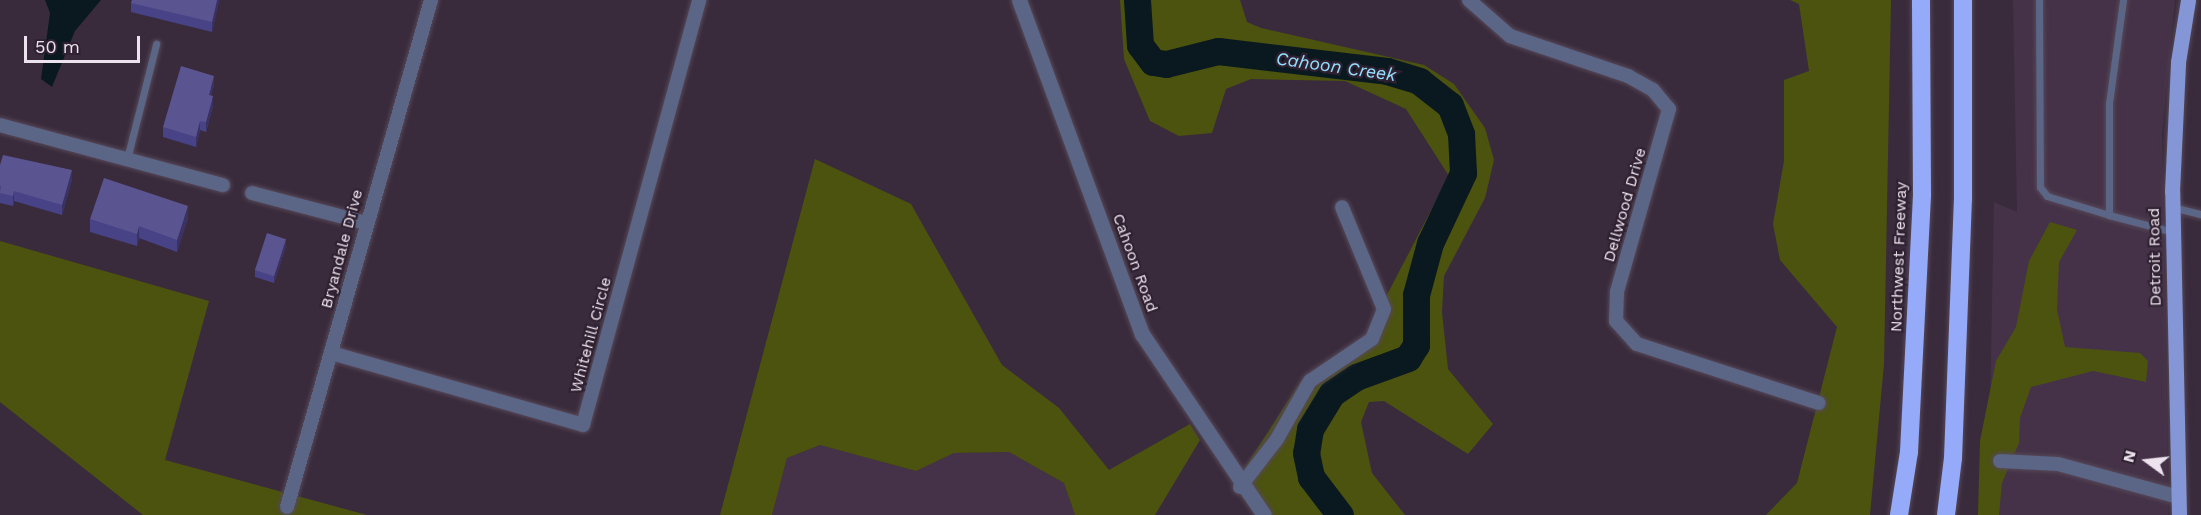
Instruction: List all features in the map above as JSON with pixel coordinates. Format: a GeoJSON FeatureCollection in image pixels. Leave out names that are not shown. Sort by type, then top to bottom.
{"type":"FeatureCollection","features":[{"type":"Feature","properties":{"kind":"highway","name":"Northwest Freeway"},"geometry":{"type":"LineString","coordinates":[[1899,515],[1909,452],[1922,195],[1921,0]]}},
{"type":"Feature","properties":{"kind":"highway"},"geometry":{"type":"LineString","coordinates":[[1946,515],[1953,458],[1963,199],[1963,0]]}},
{"type":"Feature","properties":{"kind":"main road","name":"Detroit Road"},"geometry":{"type":"LineString","coordinates":[[2179,515],[2172,207],[2178,62],[2188,0]]}},
{"type":"Feature","properties":{"kind":"street","name":"Bryandale Drive"},"geometry":{"type":"LineString","coordinates":[[287,507],[431,0]]}},
{"type":"Feature","properties":{"kind":"street","name":"Whitehill Circle"},"geometry":{"type":"LineString","coordinates":[[331,353],[583,425],[699,0]]}},
{"type":"Feature","properties":{"kind":"street","name":"Cahoon Road"},"geometry":{"type":"LineString","coordinates":[[1019,0],[1142,334],[1240,487],[1264,515]]}},
{"type":"Feature","properties":{"kind":"street","name":"Dellwood Drive"},"geometry":{"type":"LineString","coordinates":[[1469,0],[1510,36],[1628,76],[1653,90],[1670,109],[1617,292],[1616,321],[1637,344],[1819,403]]}},
{"type":"Feature","properties":{"kind":"street"},"geometry":{"type":"LineString","coordinates":[[0,126],[224,185]]}},
{"type":"Feature","properties":{"kind":"street"},"geometry":{"type":"LineString","coordinates":[[252,193],[366,223]]}},
{"type":"Feature","properties":{"kind":"street"},"geometry":{"type":"LineString","coordinates":[[1240,487],[1277,439],[1310,381],[1372,339],[1384,309],[1342,207]]}},
{"type":"Feature","properties":{"kind":"street"},"geometry":{"type":"LineString","coordinates":[[2000,461],[2058,464],[2179,496]]}},
{"type":"Feature","properties":{"kind":"lane"},"geometry":{"type":"LineString","coordinates":[[2039,0],[2040,186],[2047,196],[2173,232]]}},
{"type":"Feature","properties":{"kind":"lane"},"geometry":{"type":"LineString","coordinates":[[2109,215],[2109,102],[2123,0]]}},
{"type":"Feature","properties":{"kind":"lane"},"geometry":{"type":"LineString","coordinates":[[127,159],[156,44]]}},
{"type":"Feature","properties":{"kind":"lane"},"geometry":{"type":"LineString","coordinates":[[2172,207],[2201,214]]}},
{"type":"Feature","properties":{"kind":"shaded area"},"geometry":{"type":"Polygon","coordinates":[[[45,0],[101,0],[75,31],[52,87],[41,79],[50,13],[45,0]]]}},
{"type":"Feature","properties":{"kind":"shaded area"},"geometry":{"type":"Polygon","coordinates":[[[2013,0],[2175,0],[2162,133],[2168,515],[1988,515],[1994,202],[2017,212],[2013,0]]]}},
{"type":"Feature","properties":{"kind":"shaded area"},"geometry":{"type":"Polygon","coordinates":[[[820,445],[916,471],[954,453],[1009,452],[1064,483],[1075,515],[772,515],[787,458],[820,445]]]}},
{"type":"Feature","properties":{"kind":"green space"},"geometry":{"type":"Polygon","coordinates":[[[1120,0],[1240,0],[1247,22],[1261,28],[1424,65],[1454,84],[1485,128],[1494,160],[1485,198],[1444,276],[1442,312],[1448,369],[1493,424],[1468,454],[1384,401],[1369,402],[1361,422],[1372,473],[1405,515],[1257,515],[1233,486],[1301,381],[1366,335],[1449,176],[1406,109],[1345,81],[1251,79],[1226,89],[1212,133],[1179,136],[1150,121],[1124,59],[1120,0]]]}},
{"type":"Feature","properties":{"kind":"green space"},"geometry":{"type":"Polygon","coordinates":[[[1790,0],[1891,0],[1884,364],[1870,515],[1766,515],[1797,483],[1837,327],[1780,260],[1773,224],[1784,161],[1784,80],[1809,71],[1799,4],[1790,0]]]}},
{"type":"Feature","properties":{"kind":"green space"},"geometry":{"type":"Polygon","coordinates":[[[815,159],[911,204],[1002,365],[1059,408],[1109,470],[1190,424],[1200,440],[1155,515],[1075,515],[1064,483],[1009,452],[954,453],[916,471],[820,445],[787,458],[772,515],[720,515],[815,159]]]}},
{"type":"Feature","properties":{"kind":"green space"},"geometry":{"type":"Polygon","coordinates":[[[2050,222],[2077,230],[2059,262],[2057,309],[2065,347],[2140,353],[2148,361],[2146,382],[2093,371],[2031,387],[2020,418],[2019,443],[2002,483],[1999,515],[1978,515],[1980,441],[1996,361],[2016,327],[2029,261],[2050,222]]]}},
{"type":"Feature","properties":{"kind":"green space"},"geometry":{"type":"Polygon","coordinates":[[[0,241],[209,301],[165,460],[367,515],[143,515],[0,402],[0,241]]]}},
{"type":"Feature","properties":{"kind":"building"},"geometry":{"type":"Polygon","coordinates":[[[132,0],[217,0],[212,22],[131,3],[132,0]]]}},
{"type":"Feature","properties":{"kind":"building"},"geometry":{"type":"Polygon","coordinates":[[[181,66],[214,76],[209,95],[213,96],[206,122],[200,121],[196,137],[163,127],[181,66]]]}},
{"type":"Feature","properties":{"kind":"building"},"geometry":{"type":"Polygon","coordinates":[[[3,155],[72,170],[62,205],[14,191],[13,196],[0,193],[0,165],[3,155]]]}},
{"type":"Feature","properties":{"kind":"building"},"geometry":{"type":"Polygon","coordinates":[[[104,178],[188,206],[177,240],[139,226],[137,234],[90,219],[104,178]]]}},
{"type":"Feature","properties":{"kind":"building"},"geometry":{"type":"Polygon","coordinates":[[[267,233],[286,239],[274,276],[255,270],[267,233]]]}},
{"type":"Feature","properties":{"kind":"waterway","name":"Cahoon Creek"},"geometry":{"type":"LineString","coordinates":[[1137,0],[1140,45],[1153,62],[1166,64],[1218,51],[1387,71],[1419,81],[1450,105],[1461,134],[1463,173],[1430,243],[1416,295],[1416,345],[1408,358],[1356,377],[1332,393],[1310,429],[1306,453],[1311,477],[1340,515]]}}]}
